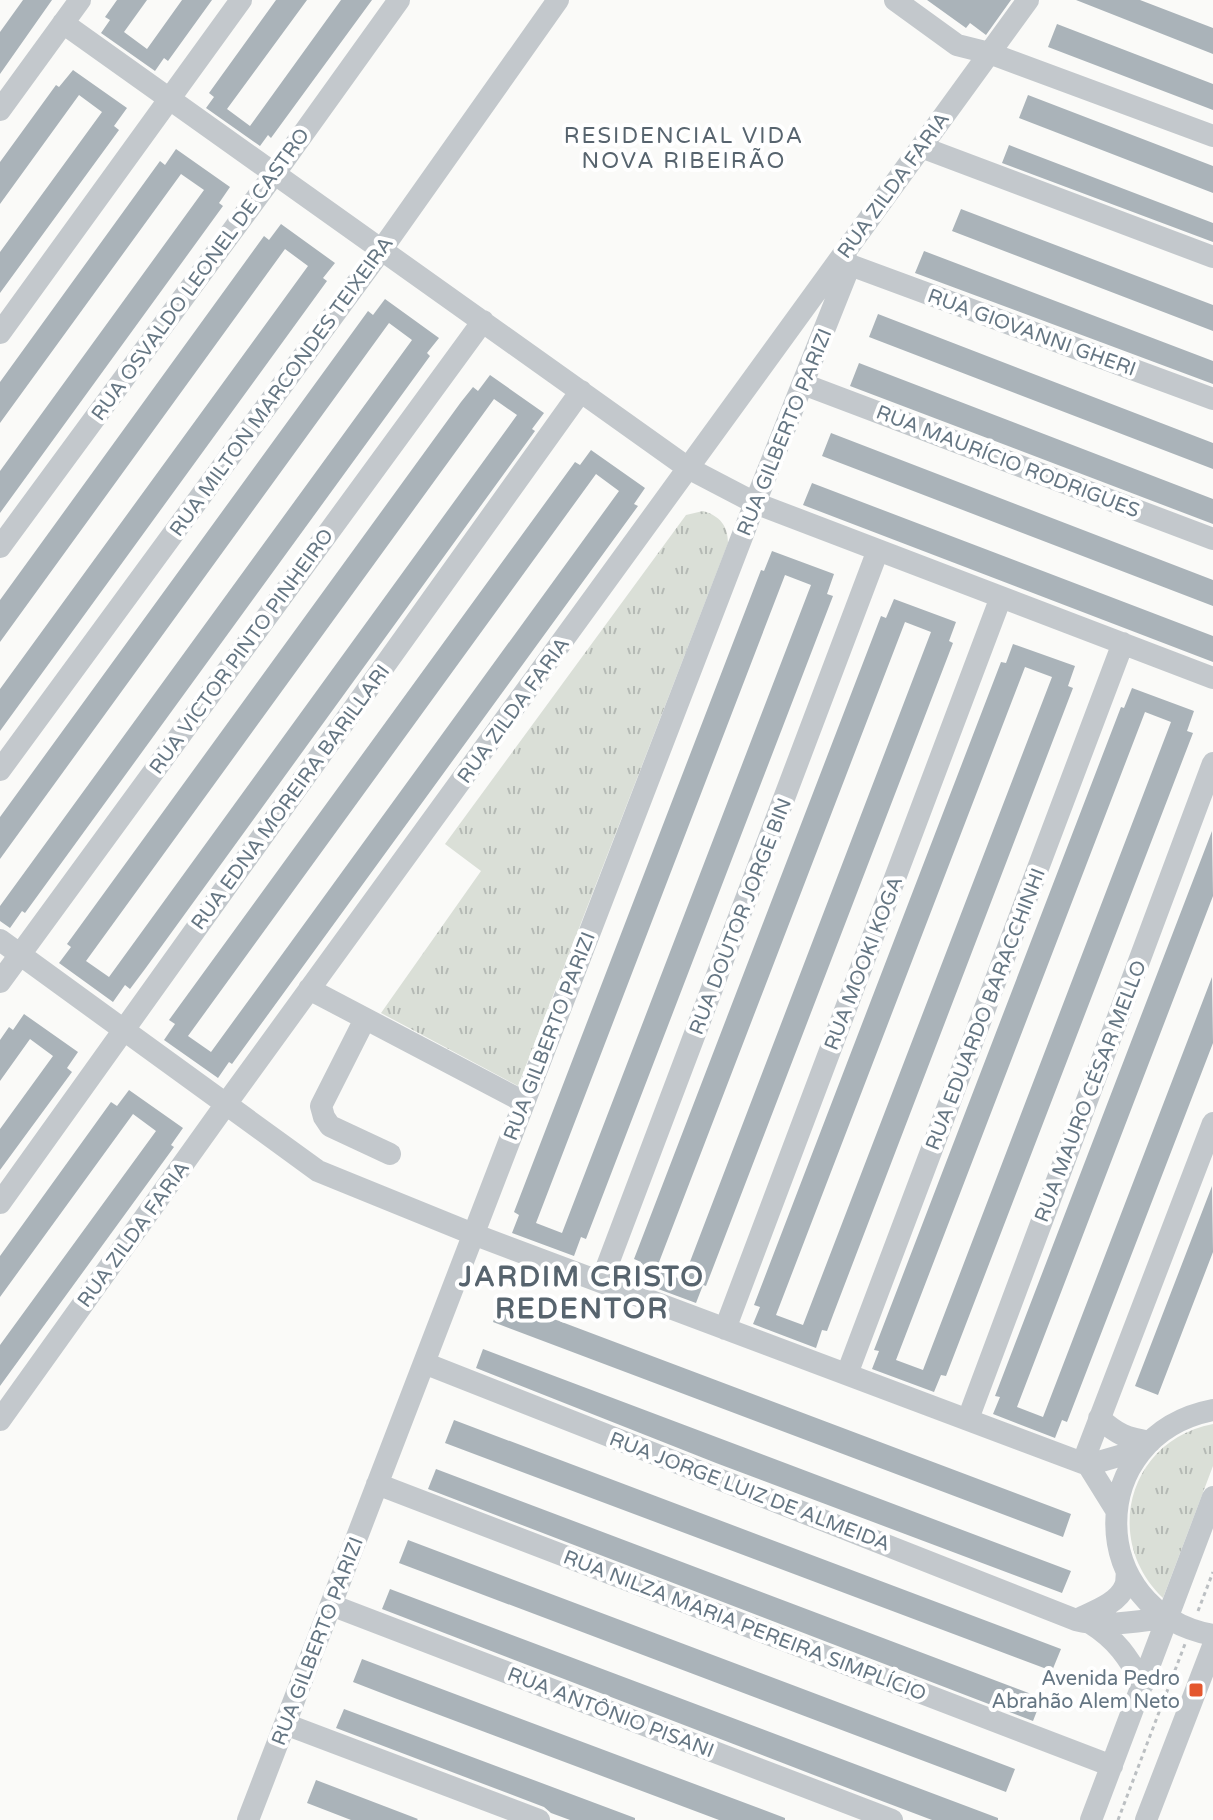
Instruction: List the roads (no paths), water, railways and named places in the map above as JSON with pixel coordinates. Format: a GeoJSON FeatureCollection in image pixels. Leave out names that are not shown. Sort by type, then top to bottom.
{"type":"FeatureCollection","features":[{"type":"Feature","properties":{"kind":"street"},"geometry":{"type":"LineString","coordinates":[[0,110],[80,0]]}},
{"type":"Feature","properties":{"kind":"street"},"geometry":{"type":"LineString","coordinates":[[0,333],[241,0]]}},
{"type":"Feature","properties":{"kind":"street","name":"RUA OSVALDO LEONEL DE CASTRO"},"geometry":{"type":"LineString","coordinates":[[0,547],[399,0]]}},
{"type":"Feature","properties":{"kind":"street","name":"RUA MILTON MARCONDES TEIXEIRA"},"geometry":{"type":"LineString","coordinates":[[0,770],[382,249],[558,0]]}},
{"type":"Feature","properties":{"kind":"street"},"geometry":{"type":"LineString","coordinates":[[895,0],[957,45],[989,53],[1213,136]]}},
{"type":"Feature","properties":{"kind":"street","name":"RUA ZILDA FARIA"},"geometry":{"type":"LineString","coordinates":[[0,1420],[688,468],[846,260],[921,147],[1028,0]]}},
{"type":"Feature","properties":{"kind":"street"},"geometry":{"type":"LineString","coordinates":[[63,23],[688,468],[755,503],[1213,678]]}},
{"type":"Feature","properties":{"kind":"street"},"geometry":{"type":"LineString","coordinates":[[921,147],[1213,257]]}},
{"type":"Feature","properties":{"kind":"street","name":"RUA GILBERTO PARIZI"},"geometry":{"type":"LineString","coordinates":[[248,1820],[803,384],[846,260]]}},
{"type":"Feature","properties":{"kind":"street","name":"RUA GIOVANNI GHERI"},"geometry":{"type":"LineString","coordinates":[[846,260],[1213,399]]}},
{"type":"Feature","properties":{"kind":"street","name":"RUA VICTOR PINTO PINHEIRO"},"geometry":{"type":"LineString","coordinates":[[0,982],[483,321]]}},
{"type":"Feature","properties":{"kind":"street","name":"RUA MAURÍCIO RODRIGUES"},"geometry":{"type":"LineString","coordinates":[[803,384],[1213,539]]}},
{"type":"Feature","properties":{"kind":"street","name":"RUA EDNA MOREIRA BARILLARI"},"geometry":{"type":"LineString","coordinates":[[0,1203],[581,391]]}},
{"type":"Feature","properties":{"kind":"street","name":"RUA DOUTOR JORGE BIN"},"geometry":{"type":"LineString","coordinates":[[601,1282],[878,550]]}},
{"type":"Feature","properties":{"kind":"street","name":"RUA MOOKI KOGA"},"geometry":{"type":"LineString","coordinates":[[725,1329],[1001,597]]}},
{"type":"Feature","properties":{"kind":"street","name":"RUA EDUARDO BARACCHINHI"},"geometry":{"type":"LineString","coordinates":[[847,1374],[1123,643]]}},
{"type":"Feature","properties":{"kind":"street","name":"RUA MAURO CÉSAR MELLO"},"geometry":{"type":"LineString","coordinates":[[968,1419],[1213,763]]}},
{"type":"Feature","properties":{"kind":"street"},"geometry":{"type":"LineString","coordinates":[[0,940],[318,1171],[473,1234],[1085,1464],[1116,1510]]}},
{"type":"Feature","properties":{"kind":"street"},"geometry":{"type":"LineString","coordinates":[[309,989],[524,1102]]}},
{"type":"Feature","properties":{"kind":"street"},"geometry":{"type":"LineString","coordinates":[[365,1019],[321,1106],[330,1126],[390,1154]]}},
{"type":"Feature","properties":{"kind":"street"},"geometry":{"type":"LineString","coordinates":[[1085,1464],[1099,1418],[1213,1123]]}},
{"type":"Feature","properties":{"kind":"street","name":"RUA JORGE LUIZ DE ALMEIDA"},"geometry":{"type":"LineString","coordinates":[[424,1363],[1083,1621],[1114,1624],[1167,1618]]}},
{"type":"Feature","properties":{"kind":"street"},"geometry":{"type":"LineString","coordinates":[[1213,1410],[1168,1427],[1146,1446],[1132,1463],[1116,1510],[1117,1542],[1127,1573],[1145,1600],[1167,1618],[1191,1630],[1213,1635]]}},
{"type":"Feature","properties":{"kind":"street"},"geometry":{"type":"LineString","coordinates":[[1099,1418],[1114,1432],[1146,1446]]}},
{"type":"Feature","properties":{"kind":"street"},"geometry":{"type":"LineString","coordinates":[[1085,1464],[1146,1446]]}},
{"type":"Feature","properties":{"kind":"street","name":"RUA NILZA MARIA PEREIRA SIMPLÍCIO"},"geometry":{"type":"LineString","coordinates":[[377,1484],[1112,1766]]}},
{"type":"Feature","properties":{"kind":"street"},"geometry":{"type":"LineString","coordinates":[[1091,1820],[1213,1497]]}},
{"type":"Feature","properties":{"kind":"street"},"geometry":{"type":"LineString","coordinates":[[1127,1573],[1120,1594],[1083,1621],[1104,1632],[1127,1655],[1143,1684]]}},
{"type":"Feature","properties":{"kind":"street","name":"RUA ANTÔNIO PISANI"},"geometry":{"type":"LineString","coordinates":[[331,1605],[892,1820]]}},
{"type":"Feature","properties":{"kind":"street"},"geometry":{"type":"LineString","coordinates":[[1146,1820],[1213,1646]]}},
{"type":"Feature","properties":{"kind":"street"},"geometry":{"type":"LineString","coordinates":[[285,1724],[539,1820]]}},
{"type":"Feature","properties":{"kind":"place","name":"Avenida Pedro Abrahão Alem Neto"},"geometry":{"type":"Point","coordinates":[1196,1690]}},
{"type":"Feature","properties":{"kind":"district","name":"RESIDENCIAL VIDA NOVA RIBEIRÃO"},"geometry":{"type":"Point","coordinates":[684,148]}},
{"type":"Feature","properties":{"kind":"district","name":"JARDIM CRISTO REDENTOR"},"geometry":{"type":"Point","coordinates":[582,1292]}}]}
